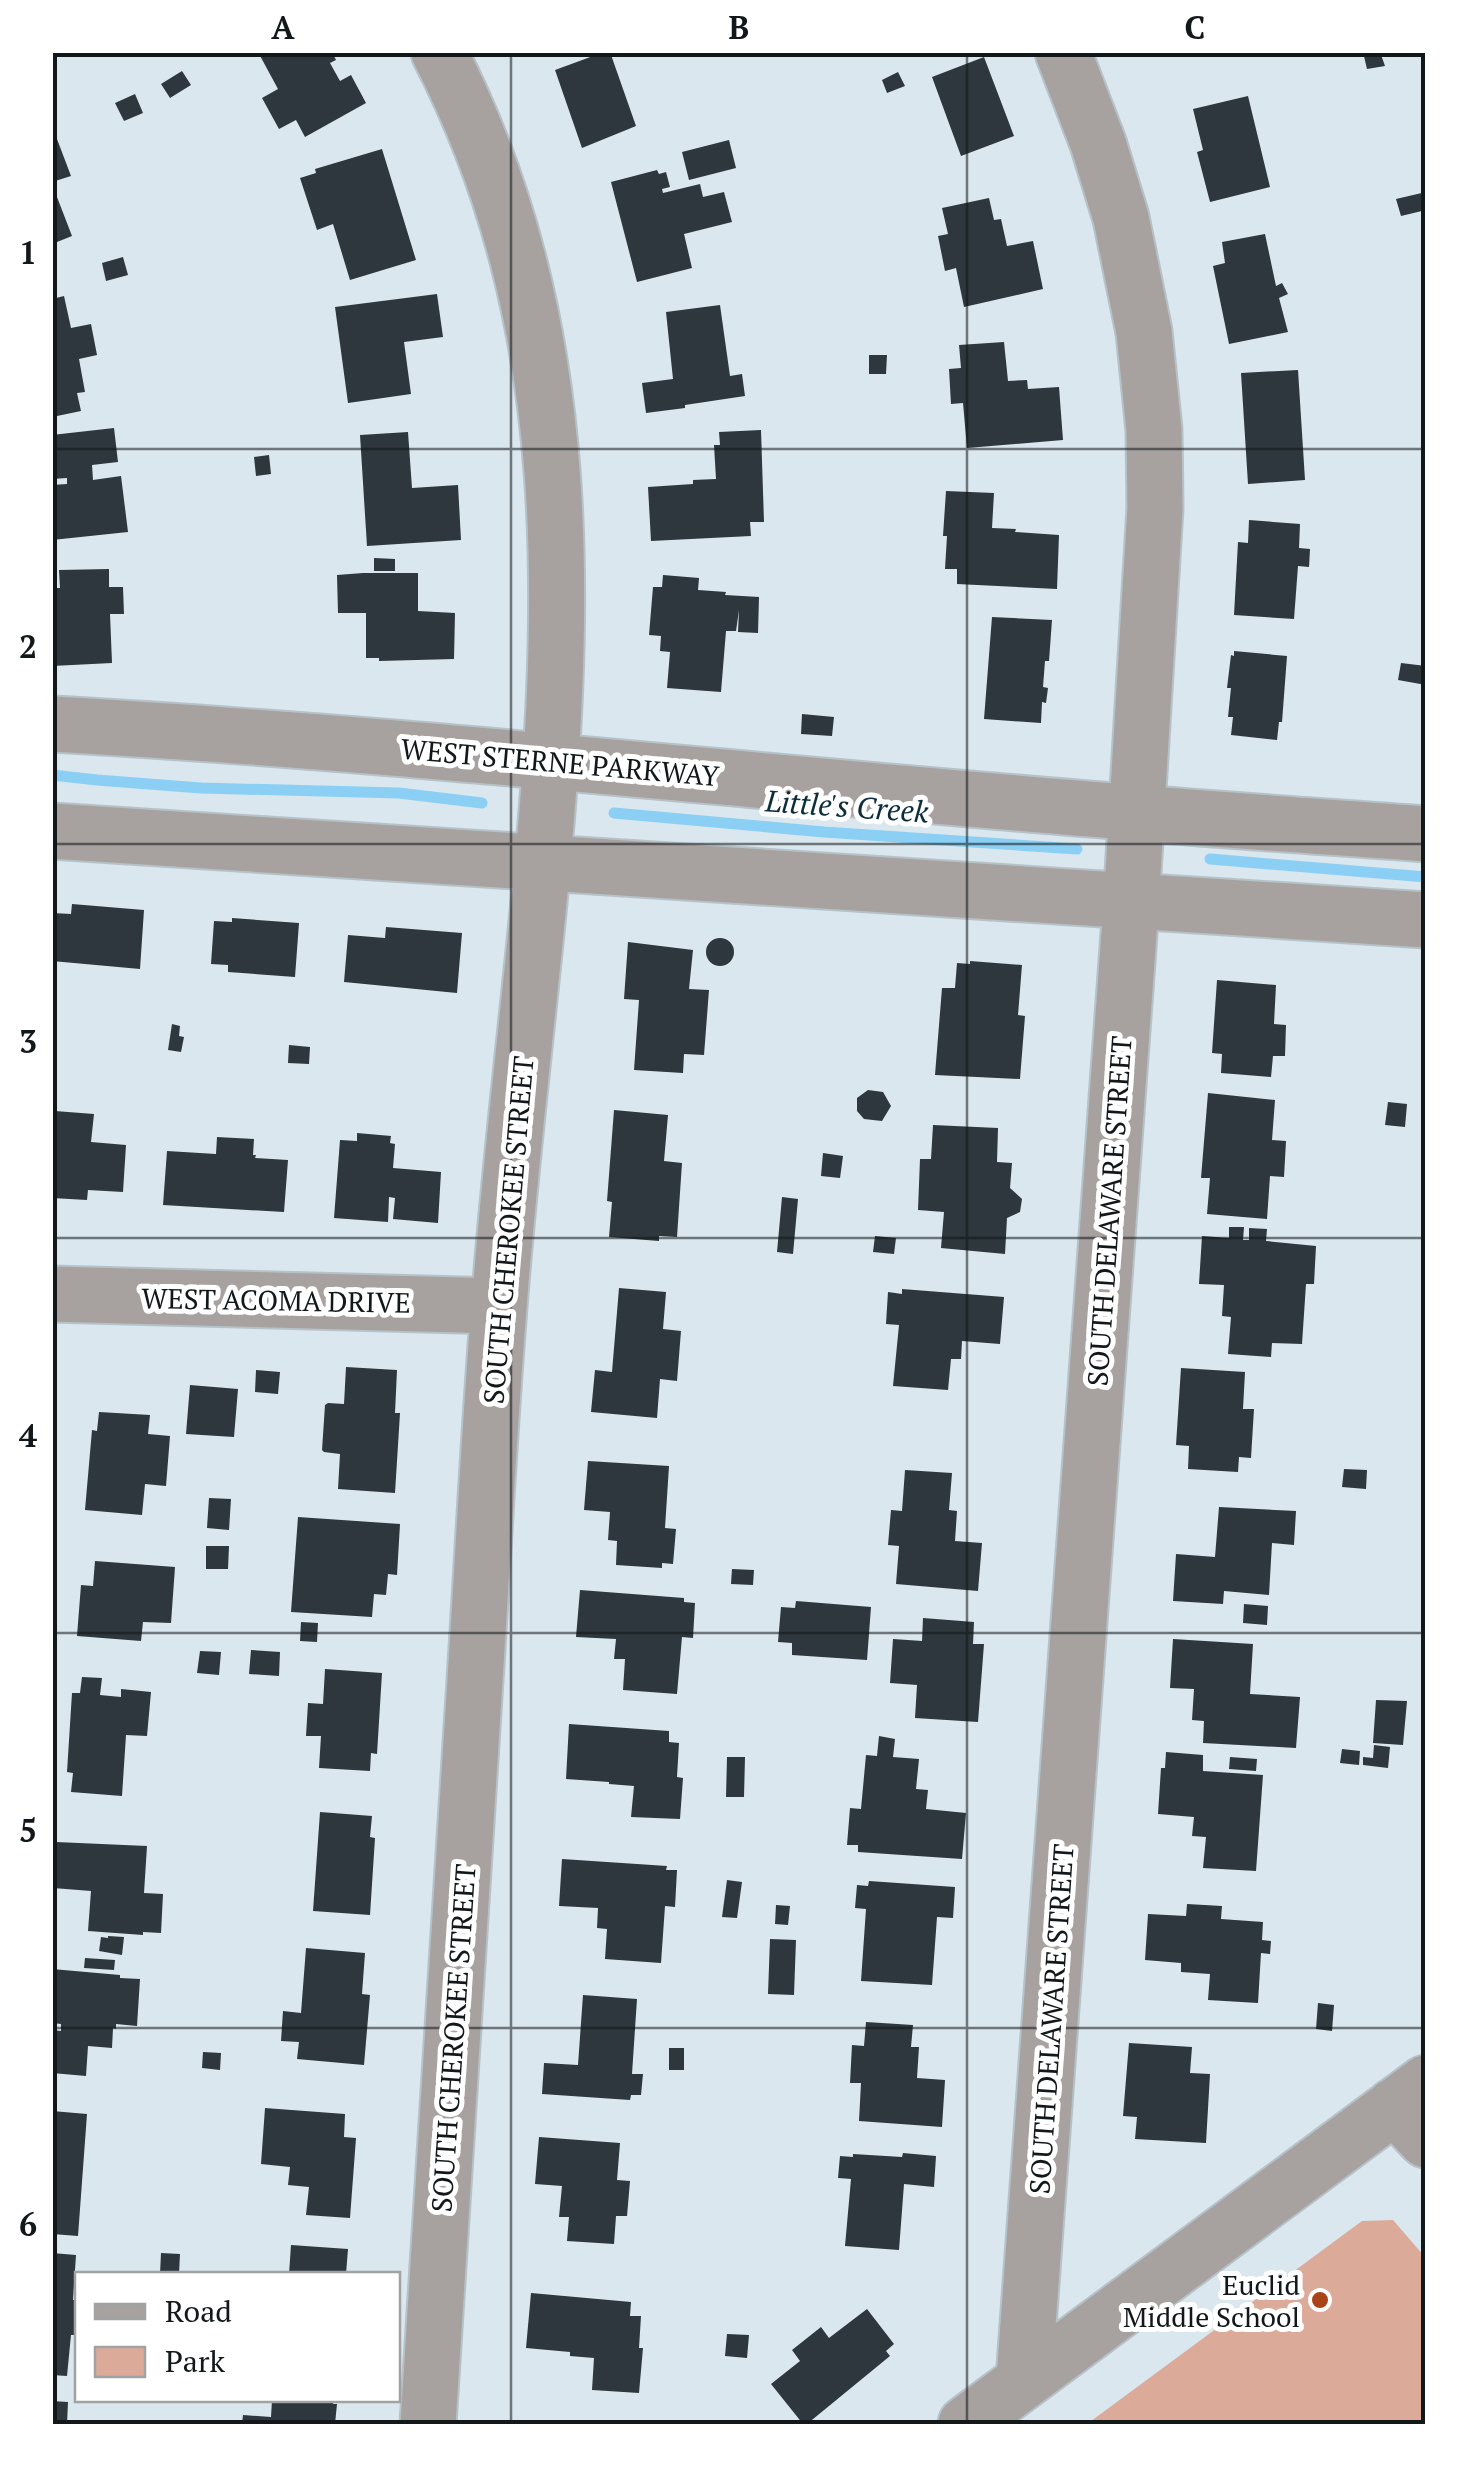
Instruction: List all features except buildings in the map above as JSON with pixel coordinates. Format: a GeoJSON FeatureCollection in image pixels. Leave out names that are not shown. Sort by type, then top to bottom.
{"type":"FeatureCollection","features":[{"type":"Feature","properties":{"kind":"street","name":"SOUTH CHEROKEE STREET"},"geometry":{"type":"LineString","coordinates":[[428,2424],[499,1306],[552,760],[558,589],[554,472],[526,290],[500,195],[439,52]]}},
{"type":"Feature","properties":{"kind":"street","name":"SOUTH DELAWARE STREET"},"geometry":{"type":"LineString","coordinates":[[1024,2380],[1137,813],[1155,508],[1154,430],[1144,332],[1121,218],[1098,143],[1063,52]]}},
{"type":"Feature","properties":{"kind":"street","name":"WEST STERNE PARKWAY"},"geometry":{"type":"LineString","coordinates":[[52,724],[231,734],[1137,813],[1426,834]]}},
{"type":"Feature","properties":{"kind":"street"},"geometry":{"type":"LineString","coordinates":[[52,831],[1426,920]]}},
{"type":"Feature","properties":{"kind":"street","name":"WEST ACOMA DRIVE"},"geometry":{"type":"LineString","coordinates":[[52,1294],[499,1306]]}},
{"type":"Feature","properties":{"kind":"street"},"geometry":{"type":"LineString","coordinates":[[966,2424],[1415,2109]]}},
{"type":"Feature","properties":{"kind":"green space","name":"Euclid Middle School"},"geometry":{"type":"Polygon","coordinates":[[[1393,2220],[1425,2257],[1425,2424],[1087,2424],[1362,2221],[1393,2220]]]}},
{"type":"Feature","properties":{"kind":"waterway","name":"Little's Creek"},"geometry":{"type":"LineString","coordinates":[[52,775],[201,788],[399,793],[482,803]]}},
{"type":"Feature","properties":{"kind":"waterway","name":"Little's Creek"},"geometry":{"type":"LineString","coordinates":[[614,813],[1077,849]]}},
{"type":"Feature","properties":{"kind":"waterway","name":"Little's Creek"},"geometry":{"type":"LineString","coordinates":[[1210,859],[1426,877]]}},
{"type":"Feature","properties":{"kind":"place","name":"Euclid Middle School"},"geometry":{"type":"Point","coordinates":[1320,2300]}}]}
